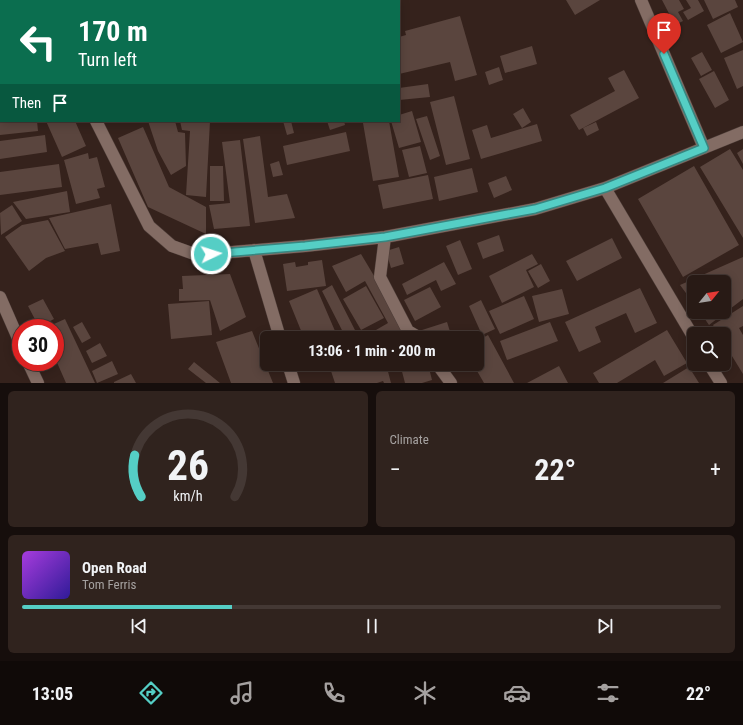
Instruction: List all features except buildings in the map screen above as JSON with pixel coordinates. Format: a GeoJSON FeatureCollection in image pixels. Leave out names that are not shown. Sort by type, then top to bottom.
{"type":"FeatureCollection","features":[{"type":"Feature","properties":{"kind":"street"},"geometry":{"type":"LineString","coordinates":[[641,0],[704,148]]}},
{"type":"Feature","properties":{"kind":"street"},"geometry":{"type":"LineString","coordinates":[[97,122],[149,226],[172,246],[197,254],[385,237],[535,209],[605,188],[743,132]]}},
{"type":"Feature","properties":{"kind":"street"},"geometry":{"type":"LineString","coordinates":[[605,188],[687,327]]}},
{"type":"Feature","properties":{"kind":"street"},"geometry":{"type":"LineString","coordinates":[[385,237],[380,277],[408,331]]}},
{"type":"Feature","properties":{"kind":"street"},"geometry":{"type":"LineString","coordinates":[[254,250],[278,331]]}},
{"type":"Feature","properties":{"kind":"street"},"geometry":{"type":"LineString","coordinates":[[0,297],[12,324]]}},
{"type":"Feature","properties":{"kind":"street"},"geometry":{"type":"LineString","coordinates":[[32,371],[38,383]]}},
{"type":"Feature","properties":{"kind":"street"},"geometry":{"type":"LineString","coordinates":[[290,371],[294,383]]}},
{"type":"Feature","properties":{"kind":"street"},"geometry":{"type":"LineString","coordinates":[[442,371],[451,383]]}},
{"type":"Feature","properties":{"kind":"street"},"geometry":{"type":"LineString","coordinates":[[713,371],[720,383]]}},
{"type":"Feature","properties":{"kind":"route"},"geometry":{"type":"LineString","coordinates":[[211,254],[385,237],[535,209],[605,188],[704,148],[664,54]]}}]}
